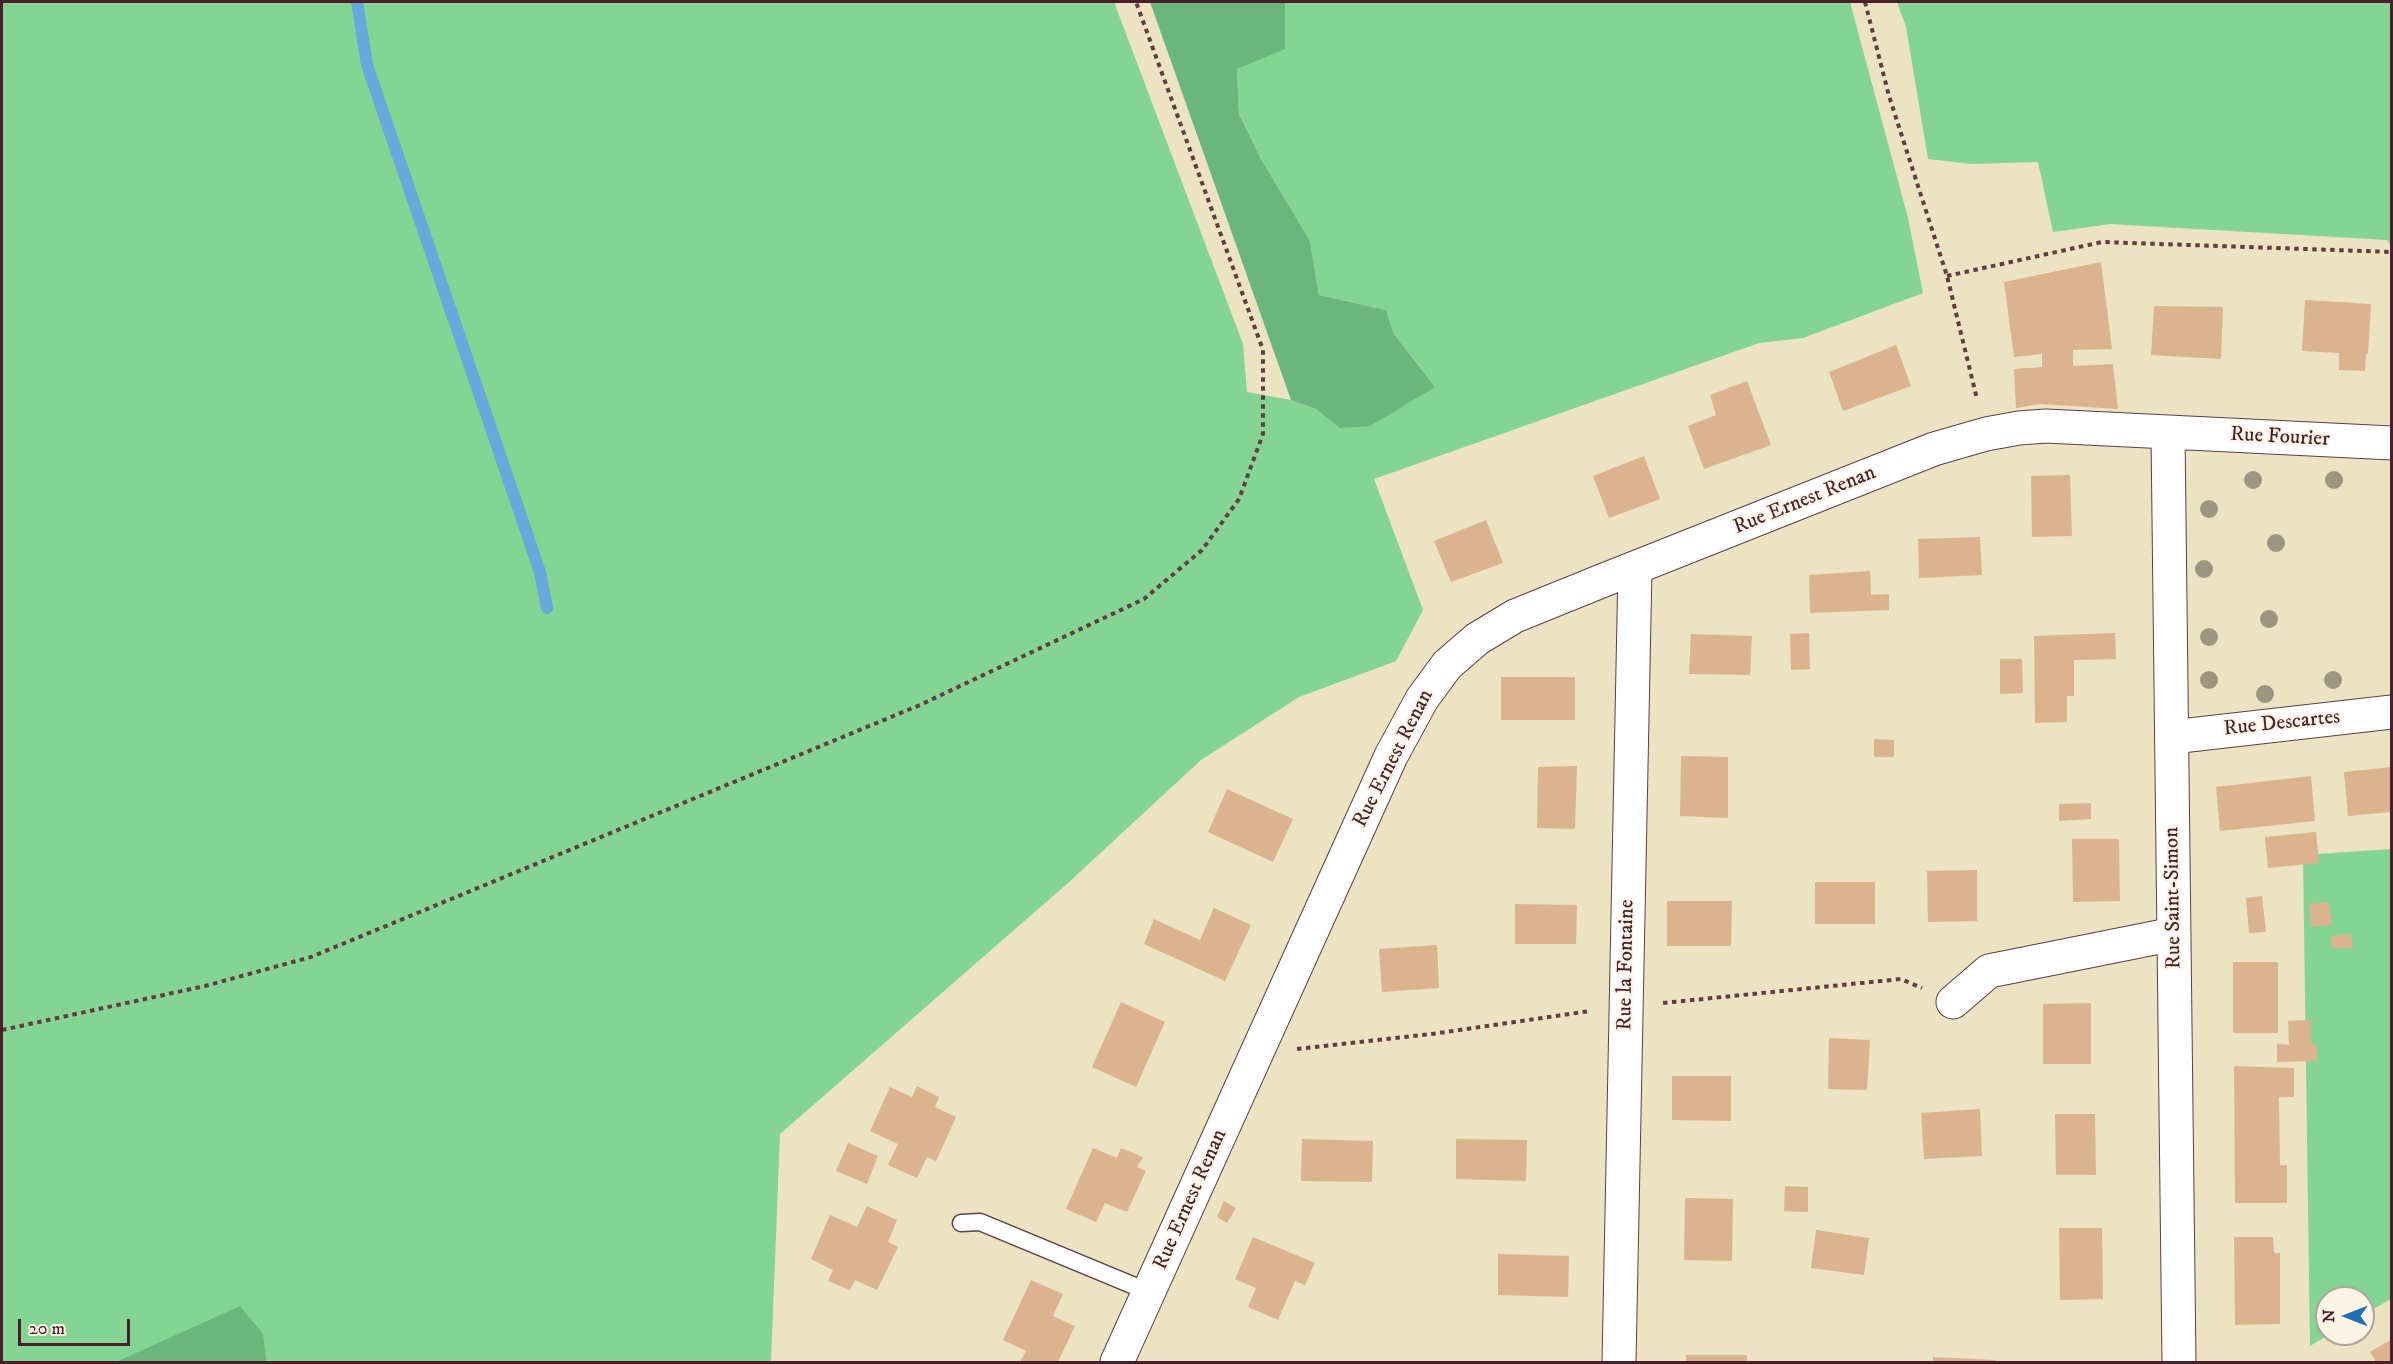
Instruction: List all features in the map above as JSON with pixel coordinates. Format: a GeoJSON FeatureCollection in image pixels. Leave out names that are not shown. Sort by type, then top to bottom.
{"type":"FeatureCollection","features":[{"type":"Feature","properties":{"kind":"street","name":"Rue Ernest Renan"},"geometry":{"type":"LineString","coordinates":[[1117,1362],[1391,756],[1422,699],[1447,665],[1477,639],[1515,616],[1934,449],[1986,434],[2046,426],[2168,433]]}},
{"type":"Feature","properties":{"kind":"street","name":"Rue Fourier"},"geometry":{"type":"LineString","coordinates":[[2168,433],[2391,443]]}},
{"type":"Feature","properties":{"kind":"street","name":"Rue Saint-Simon"},"geometry":{"type":"LineString","coordinates":[[2168,433],[2179,1362]]}},
{"type":"Feature","properties":{"kind":"street","name":"Rue la Fontaine"},"geometry":{"type":"LineString","coordinates":[[1619,1362],[1635,568]]}},
{"type":"Feature","properties":{"kind":"street","name":"Rue Descartes"},"geometry":{"type":"LineString","coordinates":[[2172,737],[2391,712]]}},
{"type":"Feature","properties":{"kind":"street"},"geometry":{"type":"LineString","coordinates":[[1953,1002],[1989,971],[2174,934]]}},
{"type":"Feature","properties":{"kind":"lane"},"geometry":{"type":"LineString","coordinates":[[962,1223],[980,1221],[1149,1292]]}},
{"type":"Feature","properties":{"kind":"path"},"geometry":{"type":"LineString","coordinates":[[2,1030],[205,986],[311,957],[920,705],[1144,599],[1202,550],[1239,499],[1263,434],[1263,350],[1136,2]]}},
{"type":"Feature","properties":{"kind":"path"},"geometry":{"type":"LineString","coordinates":[[1864,2],[1889,96],[1947,276],[1986,434]]}},
{"type":"Feature","properties":{"kind":"path"},"geometry":{"type":"LineString","coordinates":[[1947,276],[2102,242],[2391,252]]}},
{"type":"Feature","properties":{"kind":"green space"},"geometry":{"type":"Polygon","coordinates":[[[2,2],[1114,2],[1243,344],[1247,392],[1291,400],[1316,409],[1339,428],[1435,387],[1394,334],[1386,310],[1319,295],[1310,241],[1261,159],[1239,114],[1237,69],[1285,4],[1283,2],[1850,2],[1908,218],[1923,293],[1803,338],[1759,343],[1374,479],[1423,610],[1396,661],[1299,697],[1201,760],[1068,883],[780,1134],[771,1362],[2,1362],[2,2]]]}},
{"type":"Feature","properties":{"kind":"green space"},"geometry":{"type":"Polygon","coordinates":[[[1150,2],[1283,2],[1285,4],[1285,49],[1237,69],[1239,114],[1261,159],[1310,241],[1319,295],[1386,310],[1394,334],[1435,387],[1370,426],[1339,428],[1316,409],[1291,400],[1150,2]]]}},
{"type":"Feature","properties":{"kind":"green space"},"geometry":{"type":"Polygon","coordinates":[[[1897,2],[2391,2],[2391,246],[2387,240],[2110,224],[2053,232],[2038,162],[1972,164],[1928,159],[1906,27],[1897,2]]]}},
{"type":"Feature","properties":{"kind":"green space"},"geometry":{"type":"Polygon","coordinates":[[[2391,849],[2391,1299],[2375,1308],[2375,1286],[2315,1286],[2315,1343],[2310,1346],[2303,855],[2391,849]]]}},
{"type":"Feature","properties":{"kind":"green space"},"geometry":{"type":"Polygon","coordinates":[[[240,1306],[263,1334],[266,1360],[263,1362],[116,1362],[240,1306]]]}},
{"type":"Feature","properties":{"kind":"building"},"geometry":{"type":"Polygon","coordinates":[[[2101,262],[2112,349],[2073,350],[2073,366],[2113,364],[2118,409],[2041,404],[2016,408],[2014,369],[2042,367],[2042,354],[2014,357],[2004,282],[2101,262]]]}},
{"type":"Feature","properties":{"kind":"building"},"geometry":{"type":"Polygon","coordinates":[[[2305,300],[2371,304],[2365,371],[2339,370],[2339,353],[2302,351],[2305,300]]]}},
{"type":"Feature","properties":{"kind":"building"},"geometry":{"type":"Polygon","coordinates":[[[2154,306],[2223,307],[2221,359],[2151,355],[2154,306]]]}},
{"type":"Feature","properties":{"kind":"building"},"geometry":{"type":"Polygon","coordinates":[[[1896,345],[1911,386],[1843,411],[1829,372],[1896,345]]]}},
{"type":"Feature","properties":{"kind":"building"},"geometry":{"type":"Polygon","coordinates":[[[1747,381],[1771,445],[1704,469],[1688,426],[1716,415],[1710,395],[1747,381]]]}},
{"type":"Feature","properties":{"kind":"building"},"geometry":{"type":"Polygon","coordinates":[[[1644,456],[1660,499],[1609,518],[1593,476],[1644,456]]]}},
{"type":"Feature","properties":{"kind":"building"},"geometry":{"type":"Polygon","coordinates":[[[2070,475],[2072,536],[2032,537],[2031,476],[2070,475]]]}},
{"type":"Feature","properties":{"kind":"building"},"geometry":{"type":"Polygon","coordinates":[[[1486,520],[1503,563],[1451,582],[1434,541],[1486,520]]]}},
{"type":"Feature","properties":{"kind":"building"},"geometry":{"type":"Polygon","coordinates":[[[1980,537],[1982,575],[1919,578],[1918,539],[1980,537]]]}},
{"type":"Feature","properties":{"kind":"building"},"geometry":{"type":"Polygon","coordinates":[[[1870,571],[1871,595],[1889,594],[1889,610],[1810,613],[1809,575],[1870,571]]]}},
{"type":"Feature","properties":{"kind":"building"},"geometry":{"type":"Polygon","coordinates":[[[1809,633],[1810,669],[1791,670],[1790,634],[1809,633]]]}},
{"type":"Feature","properties":{"kind":"building"},"geometry":{"type":"Polygon","coordinates":[[[2115,633],[2116,659],[2074,660],[2074,696],[2067,696],[2067,722],[2035,723],[2034,636],[2115,633]]]}},
{"type":"Feature","properties":{"kind":"building"},"geometry":{"type":"Polygon","coordinates":[[[1691,634],[1752,636],[1750,675],[1689,674],[1691,634]]]}},
{"type":"Feature","properties":{"kind":"building"},"geometry":{"type":"Polygon","coordinates":[[[2000,659],[2022,659],[2023,693],[2000,694],[2000,659]]]}},
{"type":"Feature","properties":{"kind":"building"},"geometry":{"type":"Polygon","coordinates":[[[1501,677],[1575,677],[1575,720],[1501,720],[1501,677]]]}},
{"type":"Feature","properties":{"kind":"building"},"geometry":{"type":"Polygon","coordinates":[[[1874,739],[1894,740],[1894,757],[1874,757],[1874,739]]]}},
{"type":"Feature","properties":{"kind":"building"},"geometry":{"type":"Polygon","coordinates":[[[1681,756],[1728,757],[1728,818],[1680,816],[1681,756]]]}},
{"type":"Feature","properties":{"kind":"building"},"geometry":{"type":"Polygon","coordinates":[[[1577,766],[1575,829],[1537,828],[1538,767],[1577,766]]]}},
{"type":"Feature","properties":{"kind":"building"},"geometry":{"type":"Polygon","coordinates":[[[2392,767],[2392,812],[2348,816],[2344,772],[2392,767]]]}},
{"type":"Feature","properties":{"kind":"building"},"geometry":{"type":"Polygon","coordinates":[[[2311,776],[2315,821],[2220,831],[2216,787],[2311,776]]]}},
{"type":"Feature","properties":{"kind":"building"},"geometry":{"type":"Polygon","coordinates":[[[1227,789],[1293,819],[1273,862],[1208,832],[1227,789]]]}},
{"type":"Feature","properties":{"kind":"building"},"geometry":{"type":"Polygon","coordinates":[[[2091,803],[2091,819],[2059,821],[2059,804],[2091,803]]]}},
{"type":"Feature","properties":{"kind":"building"},"geometry":{"type":"Polygon","coordinates":[[[2316,832],[2319,863],[2268,868],[2265,837],[2316,832]]]}},
{"type":"Feature","properties":{"kind":"building"},"geometry":{"type":"Polygon","coordinates":[[[2072,839],[2119,839],[2120,901],[2073,902],[2072,839]]]}},
{"type":"Feature","properties":{"kind":"building"},"geometry":{"type":"Polygon","coordinates":[[[1977,870],[1977,921],[1928,922],[1927,871],[1977,870]]]}},
{"type":"Feature","properties":{"kind":"building"},"geometry":{"type":"Polygon","coordinates":[[[1815,882],[1875,882],[1875,924],[1815,924],[1815,882]]]}},
{"type":"Feature","properties":{"kind":"building"},"geometry":{"type":"Polygon","coordinates":[[[2262,896],[2266,932],[2249,933],[2246,898],[2262,896]]]}},
{"type":"Feature","properties":{"kind":"building"},"geometry":{"type":"Polygon","coordinates":[[[1667,901],[1732,901],[1731,946],[1667,946],[1667,901]]]}},
{"type":"Feature","properties":{"kind":"building"},"geometry":{"type":"Polygon","coordinates":[[[2329,902],[2332,925],[2311,927],[2309,904],[2329,902]]]}},
{"type":"Feature","properties":{"kind":"building"},"geometry":{"type":"Polygon","coordinates":[[[1515,904],[1577,905],[1576,944],[1515,944],[1515,904]]]}},
{"type":"Feature","properties":{"kind":"building"},"geometry":{"type":"Polygon","coordinates":[[[1214,908],[1251,925],[1225,981],[1144,944],[1154,919],[1200,940],[1214,908]]]}},
{"type":"Feature","properties":{"kind":"building"},"geometry":{"type":"Polygon","coordinates":[[[2351,934],[2353,948],[2332,948],[2331,936],[2351,934]]]}},
{"type":"Feature","properties":{"kind":"building"},"geometry":{"type":"Polygon","coordinates":[[[1437,945],[1439,988],[1382,992],[1379,949],[1437,945]]]}},
{"type":"Feature","properties":{"kind":"building"},"geometry":{"type":"Polygon","coordinates":[[[2233,962],[2278,962],[2278,1033],[2233,1033],[2233,962]]]}},
{"type":"Feature","properties":{"kind":"building"},"geometry":{"type":"Polygon","coordinates":[[[1121,1002],[1165,1022],[1136,1087],[1092,1067],[1121,1002]]]}},
{"type":"Feature","properties":{"kind":"building"},"geometry":{"type":"Polygon","coordinates":[[[2091,1003],[2091,1064],[2043,1064],[2043,1004],[2091,1003]]]}},
{"type":"Feature","properties":{"kind":"building"},"geometry":{"type":"Polygon","coordinates":[[[2311,1020],[2311,1044],[2317,1045],[2317,1061],[2277,1062],[2277,1044],[2289,1045],[2288,1021],[2311,1020]]]}},
{"type":"Feature","properties":{"kind":"building"},"geometry":{"type":"Polygon","coordinates":[[[1829,1038],[1870,1040],[1867,1090],[1828,1089],[1829,1038]]]}},
{"type":"Feature","properties":{"kind":"building"},"geometry":{"type":"Polygon","coordinates":[[[2234,1066],[2294,1068],[2294,1097],[2279,1097],[2280,1165],[2287,1165],[2287,1203],[2235,1203],[2234,1066]]]}},
{"type":"Feature","properties":{"kind":"building"},"geometry":{"type":"Polygon","coordinates":[[[1672,1076],[1731,1076],[1731,1121],[1672,1120],[1672,1076]]]}},
{"type":"Feature","properties":{"kind":"building"},"geometry":{"type":"Polygon","coordinates":[[[917,1086],[939,1097],[935,1107],[956,1117],[936,1161],[927,1157],[917,1178],[888,1165],[898,1144],[870,1131],[890,1087],[912,1097],[917,1086]]]}},
{"type":"Feature","properties":{"kind":"building"},"geometry":{"type":"Polygon","coordinates":[[[1980,1109],[1982,1156],[1924,1159],[1921,1113],[1980,1109]]]}},
{"type":"Feature","properties":{"kind":"building"},"geometry":{"type":"Polygon","coordinates":[[[2055,1114],[2095,1114],[2096,1175],[2056,1175],[2055,1114]]]}},
{"type":"Feature","properties":{"kind":"building"},"geometry":{"type":"Polygon","coordinates":[[[1302,1139],[1373,1141],[1372,1182],[1301,1181],[1302,1139]]]}},
{"type":"Feature","properties":{"kind":"building"},"geometry":{"type":"Polygon","coordinates":[[[1456,1139],[1527,1140],[1526,1181],[1456,1179],[1456,1139]]]}},
{"type":"Feature","properties":{"kind":"building"},"geometry":{"type":"Polygon","coordinates":[[[848,1143],[878,1156],[867,1184],[836,1171],[848,1143]]]}},
{"type":"Feature","properties":{"kind":"building"},"geometry":{"type":"Polygon","coordinates":[[[1093,1148],[1117,1158],[1121,1148],[1143,1157],[1137,1167],[1146,1171],[1127,1212],[1105,1203],[1096,1222],[1066,1209],[1093,1148]]]}},
{"type":"Feature","properties":{"kind":"building"},"geometry":{"type":"Polygon","coordinates":[[[1785,1186],[1808,1187],[1808,1212],[1784,1211],[1785,1186]]]}},
{"type":"Feature","properties":{"kind":"building"},"geometry":{"type":"Polygon","coordinates":[[[1685,1198],[1733,1199],[1732,1261],[1684,1260],[1685,1198]]]}},
{"type":"Feature","properties":{"kind":"building"},"geometry":{"type":"Polygon","coordinates":[[[1224,1201],[1236,1208],[1227,1223],[1217,1217],[1224,1201]]]}},
{"type":"Feature","properties":{"kind":"building"},"geometry":{"type":"Polygon","coordinates":[[[867,1206],[897,1220],[888,1242],[898,1247],[877,1290],[855,1280],[850,1290],[828,1281],[833,1270],[811,1259],[830,1215],[857,1227],[867,1206]]]}},
{"type":"Feature","properties":{"kind":"building"},"geometry":{"type":"Polygon","coordinates":[[[2059,1228],[2102,1228],[2103,1299],[2060,1300],[2059,1228]]]}},
{"type":"Feature","properties":{"kind":"building"},"geometry":{"type":"Polygon","coordinates":[[[1816,1230],[1869,1238],[1864,1275],[1811,1268],[1816,1230]]]}},
{"type":"Feature","properties":{"kind":"building"},"geometry":{"type":"Polygon","coordinates":[[[1253,1237],[1315,1263],[1305,1285],[1295,1281],[1278,1320],[1248,1307],[1256,1288],[1235,1279],[1253,1237]]]}},
{"type":"Feature","properties":{"kind":"building"},"geometry":{"type":"Polygon","coordinates":[[[2234,1237],[2273,1237],[2274,1253],[2280,1253],[2280,1324],[2235,1325],[2234,1237]]]}},
{"type":"Feature","properties":{"kind":"building"},"geometry":{"type":"Polygon","coordinates":[[[1498,1254],[1569,1256],[1568,1297],[1498,1295],[1498,1254]]]}},
{"type":"Feature","properties":{"kind":"building"},"geometry":{"type":"Polygon","coordinates":[[[1031,1280],[1063,1294],[1053,1316],[1075,1326],[1058,1362],[1020,1362],[1026,1351],[1003,1340],[1031,1280]]]}},
{"type":"Feature","properties":{"kind":"building"},"geometry":{"type":"Polygon","coordinates":[[[2392,1339],[2392,1362],[2376,1362],[2370,1352],[2392,1339]]]}},
{"type":"Feature","properties":{"kind":"building"},"geometry":{"type":"Polygon","coordinates":[[[1686,1355],[1747,1355],[1747,1362],[1686,1362],[1686,1355]]]}},
{"type":"Feature","properties":{"kind":"building"},"geometry":{"type":"Polygon","coordinates":[[[1933,1357],[1996,1360],[1995,1362],[1933,1362],[1933,1357]]]}},
{"type":"Feature","properties":{"kind":"waterway"},"geometry":{"type":"LineString","coordinates":[[357,2],[367,65],[540,572],[547,608]]}}]}
